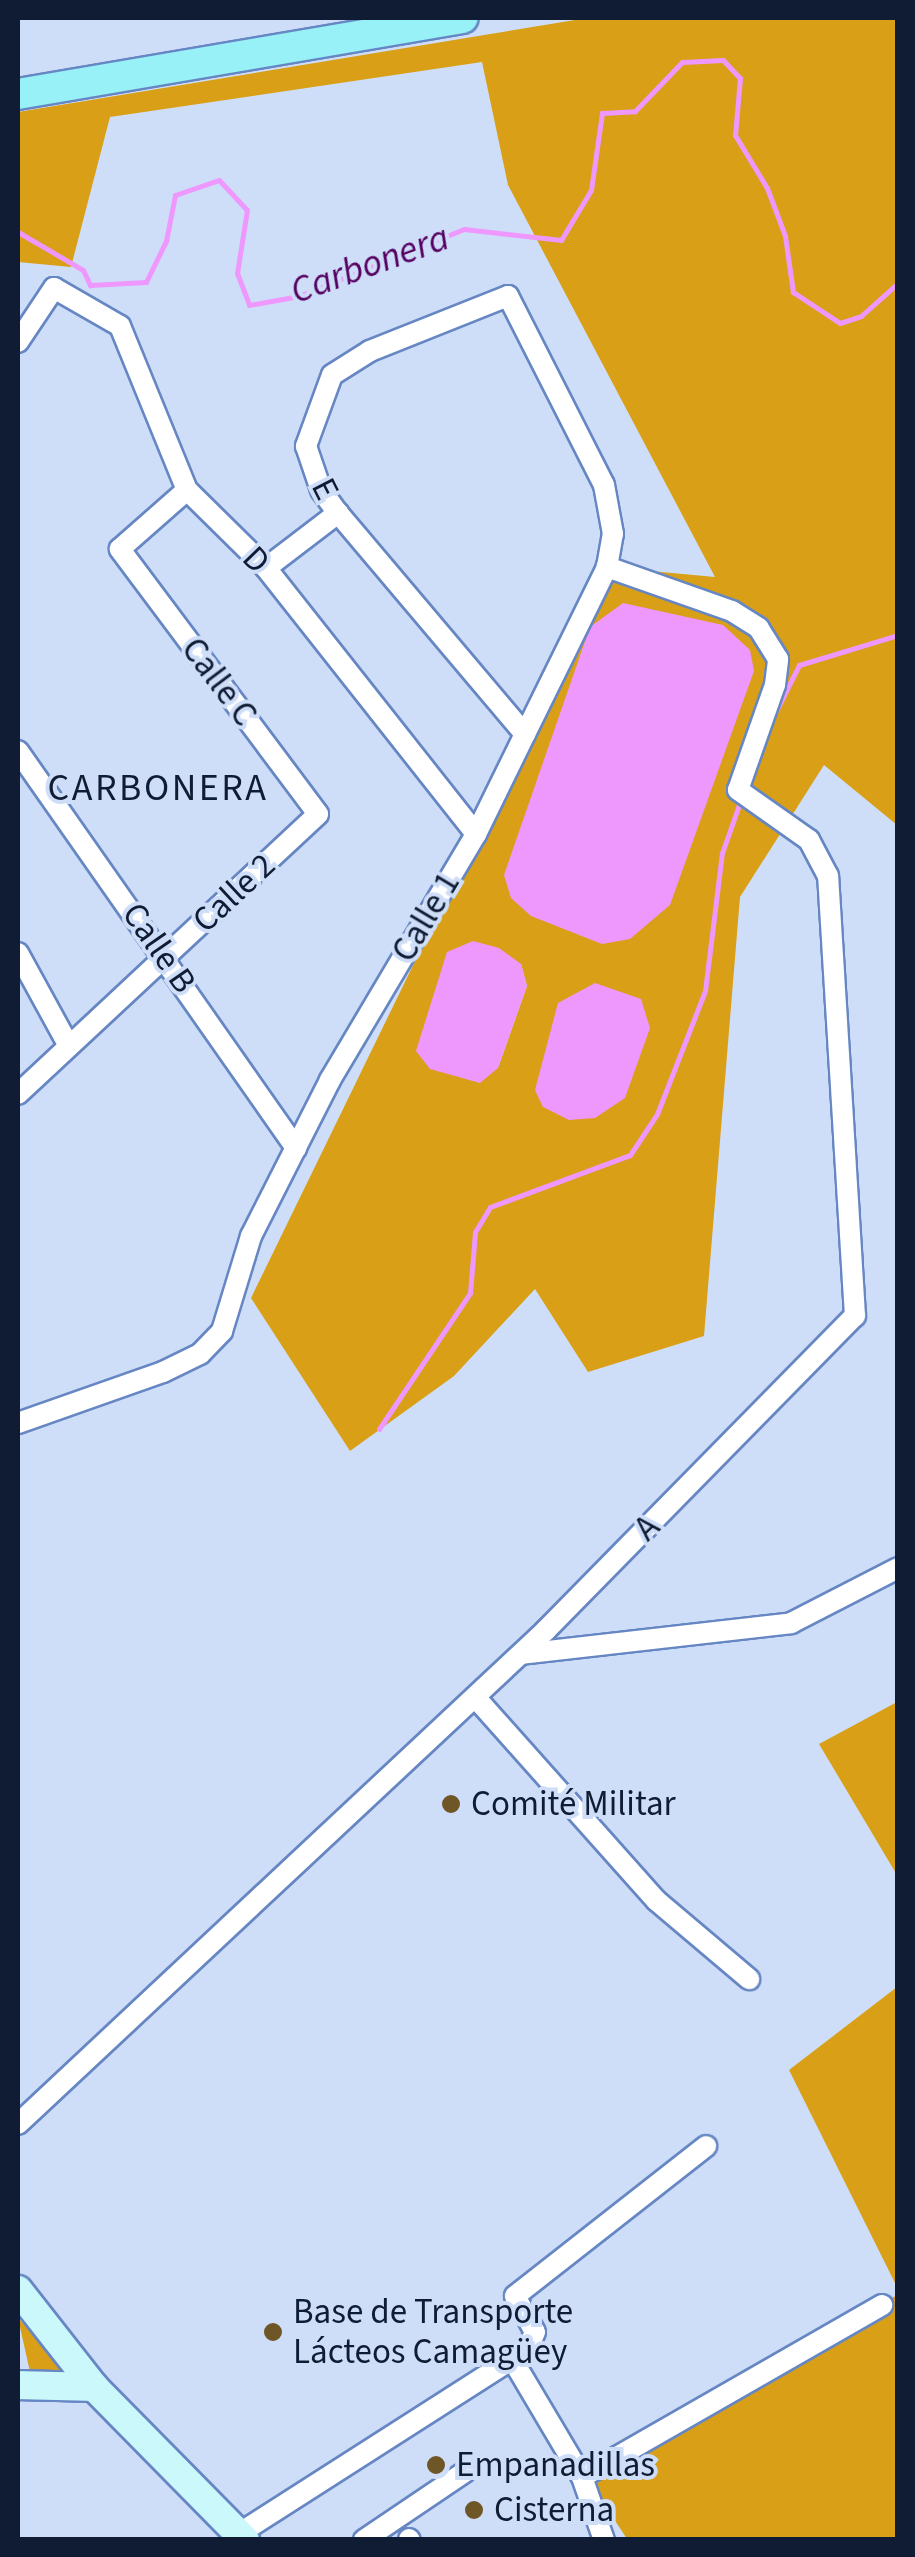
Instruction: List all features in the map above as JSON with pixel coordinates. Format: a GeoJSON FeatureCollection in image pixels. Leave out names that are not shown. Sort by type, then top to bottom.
{"type":"FeatureCollection","features":[{"type":"Feature","properties":{"kind":"main road"},"geometry":{"type":"LineString","coordinates":[[18,94],[464,18]]}},
{"type":"Feature","properties":{"kind":"main road"},"geometry":{"type":"LineString","coordinates":[[18,2290],[94,2387],[242,2536]]}},
{"type":"Feature","properties":{"kind":"main road"},"geometry":{"type":"LineString","coordinates":[[18,2385],[94,2387]]}},
{"type":"Feature","properties":{"kind":"street","name":"D"},"geometry":{"type":"LineString","coordinates":[[18,342],[54,288],[120,326],[186,490],[266,568],[476,834]]}},
{"type":"Feature","properties":{"kind":"street","name":"E"},"geometry":{"type":"LineString","coordinates":[[508,296],[370,351],[332,376],[306,446],[320,490],[338,514],[525,734]]}},
{"type":"Feature","properties":{"kind":"street","name":"Calle 1"},"geometry":{"type":"LineString","coordinates":[[18,1424],[200,1354],[222,1331],[252,1236],[296,1148],[476,834],[606,566],[612,534],[604,485],[508,296]]}},
{"type":"Feature","properties":{"kind":"street","name":"Calle C"},"geometry":{"type":"LineString","coordinates":[[186,490],[120,549],[318,814]]}},
{"type":"Feature","properties":{"kind":"street"},"geometry":{"type":"LineString","coordinates":[[266,568],[338,514]]}},
{"type":"Feature","properties":{"kind":"street","name":"A"},"geometry":{"type":"LineString","coordinates":[[18,2124],[521,1654],[777,1402],[854,1316],[828,876],[809,840],[738,790],[776,685],[771,642],[732,611],[606,566]]}},
{"type":"Feature","properties":{"kind":"street","name":"Calle B"},"geometry":{"type":"LineString","coordinates":[[18,752],[166,956],[296,1148]]}},
{"type":"Feature","properties":{"kind":"street","name":"Calle 2"},"geometry":{"type":"LineString","coordinates":[[18,1094],[318,814]]}},
{"type":"Feature","properties":{"kind":"street"},"geometry":{"type":"LineString","coordinates":[[18,953],[69,1046]]}},
{"type":"Feature","properties":{"kind":"street"},"geometry":{"type":"LineString","coordinates":[[521,1654],[791,1623],[898,1568]]}},
{"type":"Feature","properties":{"kind":"street"},"geometry":{"type":"LineString","coordinates":[[475,1697],[657,1901],[749,1979]]}},
{"type":"Feature","properties":{"kind":"street"},"geometry":{"type":"LineString","coordinates":[[242,2536],[512,2359],[535,2340],[514,2296],[706,2146]]}},
{"type":"Feature","properties":{"kind":"street"},"geometry":{"type":"LineString","coordinates":[[582,2477],[882,2305]]}},
{"type":"Feature","properties":{"kind":"street"},"geometry":{"type":"LineString","coordinates":[[512,2359],[582,2477],[604,2540]]}},
{"type":"Feature","properties":{"kind":"street"},"geometry":{"type":"LineString","coordinates":[[364,2540],[465,2472]]}},
{"type":"Feature","properties":{"kind":"shaded area"},"geometry":{"type":"Polygon","coordinates":[[[587,18],[897,18],[897,825],[824,765],[740,897],[704,1336],[588,1372],[535,1289],[454,1376],[350,1451],[251,1298],[607,567],[715,577],[508,185],[482,62],[110,117],[71,267],[18,262],[18,112],[587,18]],[[521,964],[498,1068],[527,986],[521,964]]]}},
{"type":"Feature","properties":{"kind":"shaded area"},"geometry":{"type":"Polygon","coordinates":[[[623,603],[723,625],[750,650],[754,671],[670,905],[630,939],[602,944],[531,916],[511,898],[504,875],[590,627],[623,603]]]}},
{"type":"Feature","properties":{"kind":"shaded area"},"geometry":{"type":"Polygon","coordinates":[[[473,941],[499,948],[521,964],[527,986],[498,1068],[480,1083],[430,1069],[416,1051],[447,952],[473,941]]]}},
{"type":"Feature","properties":{"kind":"shaded area"},"geometry":{"type":"Polygon","coordinates":[[[595,983],[641,999],[650,1028],[625,1098],[595,1118],[569,1120],[543,1107],[535,1090],[558,1003],[595,983]]]}},
{"type":"Feature","properties":{"kind":"shaded area"},"geometry":{"type":"Polygon","coordinates":[[[897,1702],[897,1875],[819,1744],[897,1702]]]}},
{"type":"Feature","properties":{"kind":"shaded area"},"geometry":{"type":"Polygon","coordinates":[[[897,1987],[897,2287],[789,2070],[897,1987]]]}},
{"type":"Feature","properties":{"kind":"shaded area"},"geometry":{"type":"Polygon","coordinates":[[[897,2295],[897,2539],[627,2539],[589,2481],[897,2295]]]}},
{"type":"Feature","properties":{"kind":"shaded area"},"geometry":{"type":"Polygon","coordinates":[[[18,2318],[69,2374],[30,2372],[18,2318]]]}},
{"type":"Feature","properties":{"kind":"waterway","name":"Carbonera"},"geometry":{"type":"LineString","coordinates":[[18,232],[83,270],[90,285],[146,282],[166,241],[175,195],[219,180],[247,210],[237,273],[249,305],[299,296],[464,229],[561,240],[591,190],[602,113],[635,111],[682,62],[723,60],[740,78],[735,135],[767,188],[785,236],[793,292],[840,323],[861,316],[898,283]]}},
{"type":"Feature","properties":{"kind":"waterway"},"geometry":{"type":"LineString","coordinates":[[774,715],[799,665],[898,635]]}},
{"type":"Feature","properties":{"kind":"waterway"},"geometry":{"type":"LineString","coordinates":[[379,1429],[470,1293],[475,1232],[490,1207],[630,1155],[657,1114],[705,991],[722,853],[741,799]]}},
{"type":"Feature","properties":{"kind":"place","name":"Comité Militar"},"geometry":{"type":"Point","coordinates":[451,1804]}},
{"type":"Feature","properties":{"kind":"place","name":"Base de Transporte Lácteos Camagüey"},"geometry":{"type":"Point","coordinates":[273,2332]}},
{"type":"Feature","properties":{"kind":"place","name":"Empanadillas"},"geometry":{"type":"Point","coordinates":[436,2465]}},
{"type":"Feature","properties":{"kind":"place","name":"Cisterna"},"geometry":{"type":"Point","coordinates":[474,2510]}},
{"type":"Feature","properties":{"kind":"district","name":"CARBONERA"},"geometry":{"type":"Point","coordinates":[158,789]}}]}
